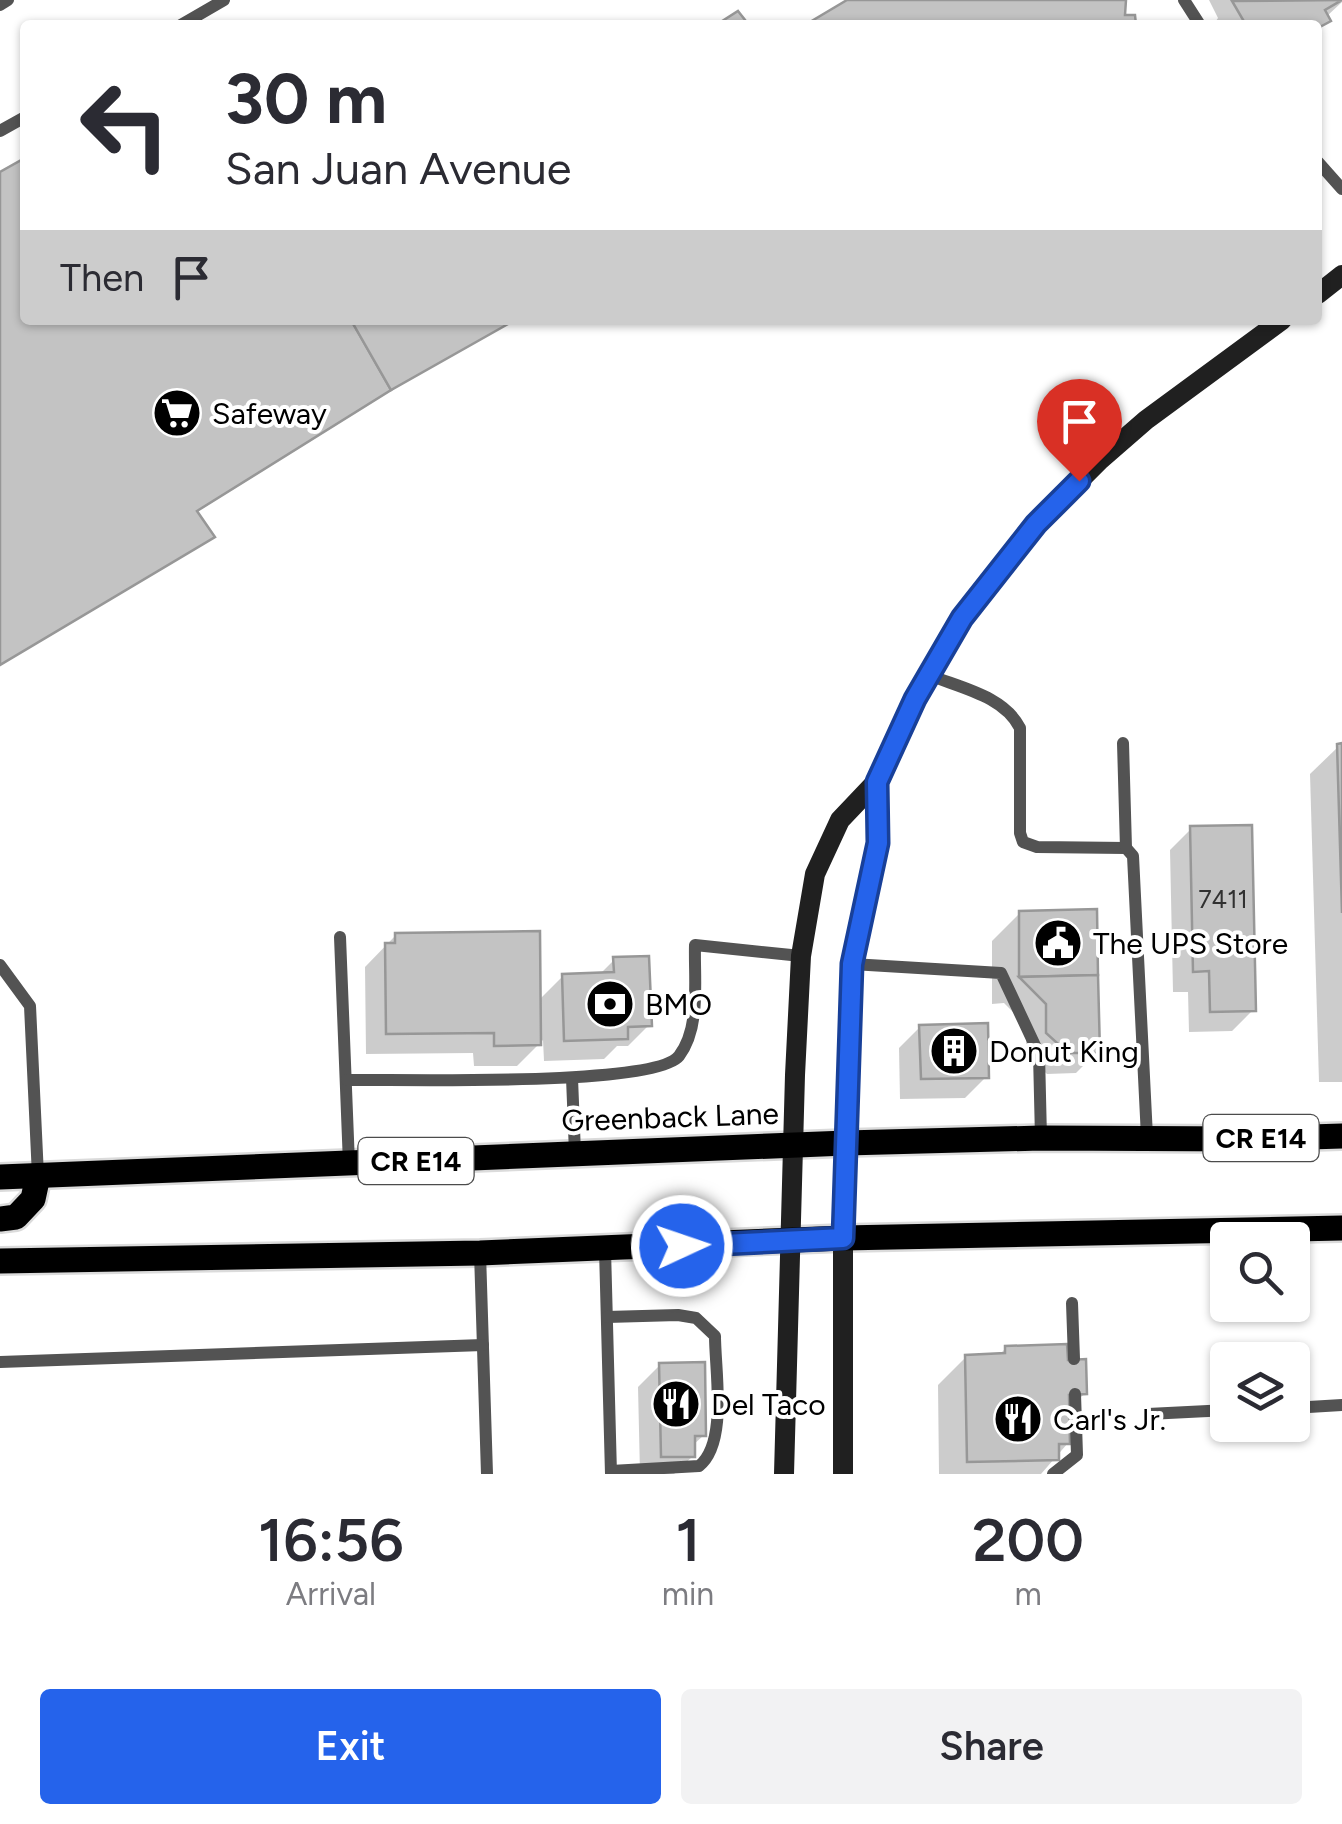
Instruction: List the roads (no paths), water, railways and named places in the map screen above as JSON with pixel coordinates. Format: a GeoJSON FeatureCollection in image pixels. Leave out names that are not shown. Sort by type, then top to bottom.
{"type":"FeatureCollection","features":[{"type":"Feature","properties":{"kind":"main road"},"geometry":{"type":"LineString","coordinates":[[1322,291],[1342,275]]}},
{"type":"Feature","properties":{"kind":"main road"},"geometry":{"type":"LineString","coordinates":[[784,1474],[801,956],[815,874],[840,820],[877,782],[929,675],[962,618],[1036,524],[1146,420],[1275,325]]}},
{"type":"Feature","properties":{"kind":"main road"},"geometry":{"type":"LineString","coordinates":[[843,1474],[843,1238],[852,964],[878,843],[877,782]]}},
{"type":"Feature","properties":{"kind":"main road","name":"Greenback Lane"},"geometry":{"type":"LineString","coordinates":[[0,1177],[846,1143],[1342,1136]]}},
{"type":"Feature","properties":{"kind":"main road"},"geometry":{"type":"LineString","coordinates":[[0,1218],[16,1217],[34,1198],[38,1176]]}},
{"type":"Feature","properties":{"kind":"main road"},"geometry":{"type":"LineString","coordinates":[[0,1260],[480,1252],[843,1238],[1342,1228]]}},
{"type":"Feature","properties":{"kind":"lane"},"geometry":{"type":"LineString","coordinates":[[0,5],[8,0]]}},
{"type":"Feature","properties":{"kind":"lane"},"geometry":{"type":"LineString","coordinates":[[190,20],[224,0]]}},
{"type":"Feature","properties":{"kind":"lane"},"geometry":{"type":"LineString","coordinates":[[1322,166],[1342,189]]}},
{"type":"Feature","properties":{"kind":"lane"},"geometry":{"type":"LineString","coordinates":[[929,675],[1002,704],[1014,716],[1020,728],[1023,842],[1037,847],[1126,848]]}},
{"type":"Feature","properties":{"kind":"lane"},"geometry":{"type":"LineString","coordinates":[[1123,742],[1126,848],[1133,856],[1136,874],[1147,1137]]}},
{"type":"Feature","properties":{"kind":"lane"},"geometry":{"type":"LineString","coordinates":[[340,937],[349,1164]]}},
{"type":"Feature","properties":{"kind":"lane"},"geometry":{"type":"LineString","coordinates":[[347,1080],[572,1078],[654,1070],[677,1060],[692,1032],[695,945],[801,956]]}},
{"type":"Feature","properties":{"kind":"lane"},"geometry":{"type":"LineString","coordinates":[[852,964],[1001,974],[1038,1054],[1041,1138]]}},
{"type":"Feature","properties":{"kind":"lane"},"geometry":{"type":"LineString","coordinates":[[0,965],[30,1006],[38,1176]]}},
{"type":"Feature","properties":{"kind":"lane"},"geometry":{"type":"LineString","coordinates":[[572,1078],[574,1153]]}},
{"type":"Feature","properties":{"kind":"lane"},"geometry":{"type":"LineString","coordinates":[[605,1249],[611,1473],[699,1466],[710,1457],[716,1438],[715,1336],[696,1318],[607,1317]]}},
{"type":"Feature","properties":{"kind":"lane"},"geometry":{"type":"LineString","coordinates":[[480,1252],[486,1474]]}},
{"type":"Feature","properties":{"kind":"lane"},"geometry":{"type":"LineString","coordinates":[[1072,1303],[1074,1360]]}},
{"type":"Feature","properties":{"kind":"lane"},"geometry":{"type":"LineString","coordinates":[[0,1362],[483,1345]]}},
{"type":"Feature","properties":{"kind":"lane"},"geometry":{"type":"LineString","coordinates":[[1053,1474],[1077,1455],[1075,1394]]}},
{"type":"Feature","properties":{"kind":"lane"},"geometry":{"type":"LineString","coordinates":[[1310,1407],[1342,1406]]}},
{"type":"Feature","properties":{"kind":"lane"},"geometry":{"type":"LineString","coordinates":[[1148,1414],[1210,1411]]}},
{"type":"Feature","properties":{"kind":"place","name":"Safeway"},"geometry":{"type":"Point","coordinates":[177,413]}},
{"type":"Feature","properties":{"kind":"place","name":"The UPS Store"},"geometry":{"type":"Point","coordinates":[1058,943]}},
{"type":"Feature","properties":{"kind":"place","name":"BMO"},"geometry":{"type":"Point","coordinates":[610,1004]}},
{"type":"Feature","properties":{"kind":"place","name":"Donut King"},"geometry":{"type":"Point","coordinates":[954,1051]}},
{"type":"Feature","properties":{"kind":"place","name":"Del Taco"},"geometry":{"type":"Point","coordinates":[676,1404]}},
{"type":"Feature","properties":{"kind":"place","name":"Carl's Jr."},"geometry":{"type":"Point","coordinates":[1018,1419]}}]}
